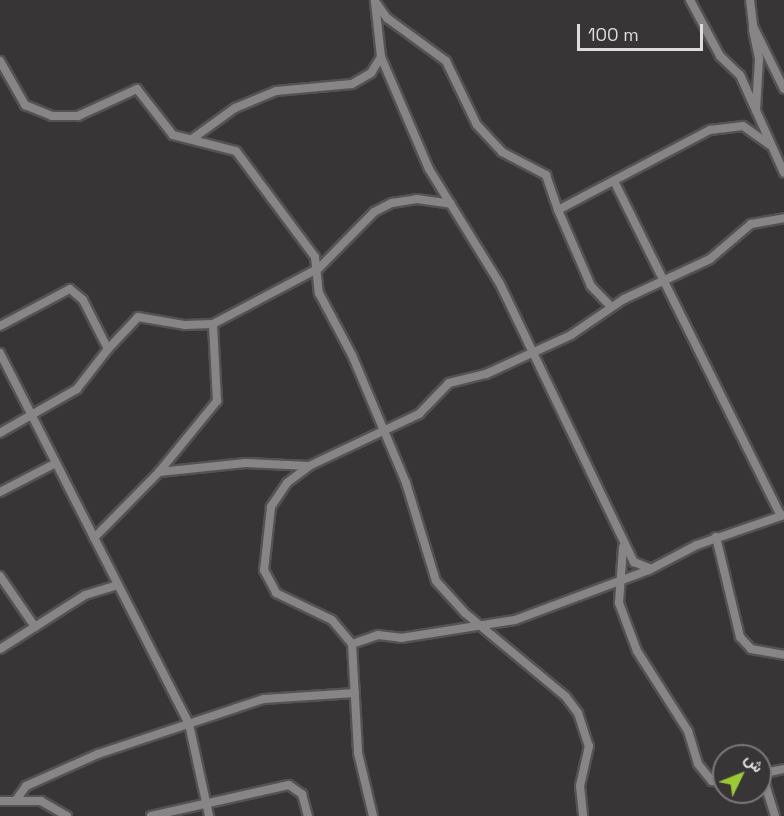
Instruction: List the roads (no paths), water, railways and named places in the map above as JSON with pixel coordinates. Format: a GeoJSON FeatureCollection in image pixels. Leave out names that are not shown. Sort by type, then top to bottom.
{"type":"FeatureCollection","features":[{"type":"Feature","properties":{"kind":"street"},"geometry":{"type":"LineString","coordinates":[[690,0],[720,56],[740,75],[769,144],[784,173]]}},
{"type":"Feature","properties":{"kind":"street"},"geometry":{"type":"LineString","coordinates":[[750,0],[759,59],[756,111]]}},
{"type":"Feature","properties":{"kind":"street"},"geometry":{"type":"LineString","coordinates":[[375,1],[381,57],[429,169],[500,284],[531,353],[618,523],[623,547],[617,583],[619,603],[649,676],[688,731],[705,773],[712,776]]}},
{"type":"Feature","properties":{"kind":"street"},"geometry":{"type":"LineString","coordinates":[[375,1],[387,18],[446,61],[477,125],[502,152],[546,175],[558,210],[591,286],[611,307]]}},
{"type":"Feature","properties":{"kind":"street"},"geometry":{"type":"LineString","coordinates":[[753,26],[784,88]]}},
{"type":"Feature","properties":{"kind":"street"},"geometry":{"type":"LineString","coordinates":[[192,139],[235,108],[276,91],[352,84],[371,73],[381,57]]}},
{"type":"Feature","properties":{"kind":"street"},"geometry":{"type":"LineString","coordinates":[[0,61],[20,100],[52,116],[78,116],[137,89],[169,131],[236,151],[307,244],[319,268],[319,293],[384,431],[436,581],[578,713],[589,746],[580,786],[583,816]]}},
{"type":"Feature","properties":{"kind":"street"},"geometry":{"type":"LineString","coordinates":[[558,210],[615,183],[710,130],[743,126],[769,144]]}},
{"type":"Feature","properties":{"kind":"street"},"geometry":{"type":"LineString","coordinates":[[352,644],[378,635],[401,638],[515,620],[651,569],[716,537],[782,515],[615,183]]}},
{"type":"Feature","properties":{"kind":"street"},"geometry":{"type":"LineString","coordinates":[[0,433],[77,389],[108,349],[138,317],[185,326],[213,324],[319,268],[383,207],[417,199],[451,204]]}},
{"type":"Feature","properties":{"kind":"street"},"geometry":{"type":"LineString","coordinates":[[373,816],[358,753],[352,644],[332,620],[276,593],[264,570],[272,507],[287,483],[309,466],[419,414],[449,384],[531,353],[662,280],[710,259],[751,224],[784,218]]}},
{"type":"Feature","properties":{"kind":"street"},"geometry":{"type":"LineString","coordinates":[[0,326],[70,289],[83,300],[108,349]]}},
{"type":"Feature","properties":{"kind":"street"},"geometry":{"type":"LineString","coordinates":[[94,538],[159,472],[218,401],[213,324]]}},
{"type":"Feature","properties":{"kind":"street"},"geometry":{"type":"LineString","coordinates":[[0,353],[189,724],[209,816]]}},
{"type":"Feature","properties":{"kind":"street"},"geometry":{"type":"LineString","coordinates":[[0,492],[56,463]]}},
{"type":"Feature","properties":{"kind":"street"},"geometry":{"type":"LineString","coordinates":[[159,472],[246,463],[309,466]]}},
{"type":"Feature","properties":{"kind":"street"},"geometry":{"type":"LineString","coordinates":[[716,537],[740,637],[751,649],[784,656]]}},
{"type":"Feature","properties":{"kind":"street"},"geometry":{"type":"LineString","coordinates":[[623,547],[634,562],[651,569]]}},
{"type":"Feature","properties":{"kind":"street"},"geometry":{"type":"LineString","coordinates":[[0,576],[35,627]]}},
{"type":"Feature","properties":{"kind":"street"},"geometry":{"type":"LineString","coordinates":[[0,650],[85,595],[118,585]]}},
{"type":"Feature","properties":{"kind":"street"},"geometry":{"type":"LineString","coordinates":[[16,800],[26,786],[98,754],[264,699],[355,693]]}},
{"type":"Feature","properties":{"kind":"street"},"geometry":{"type":"LineString","coordinates":[[151,816],[289,785],[302,794],[308,816]]}},
{"type":"Feature","properties":{"kind":"street"},"geometry":{"type":"LineString","coordinates":[[0,801],[41,801],[67,816]]}}]}
